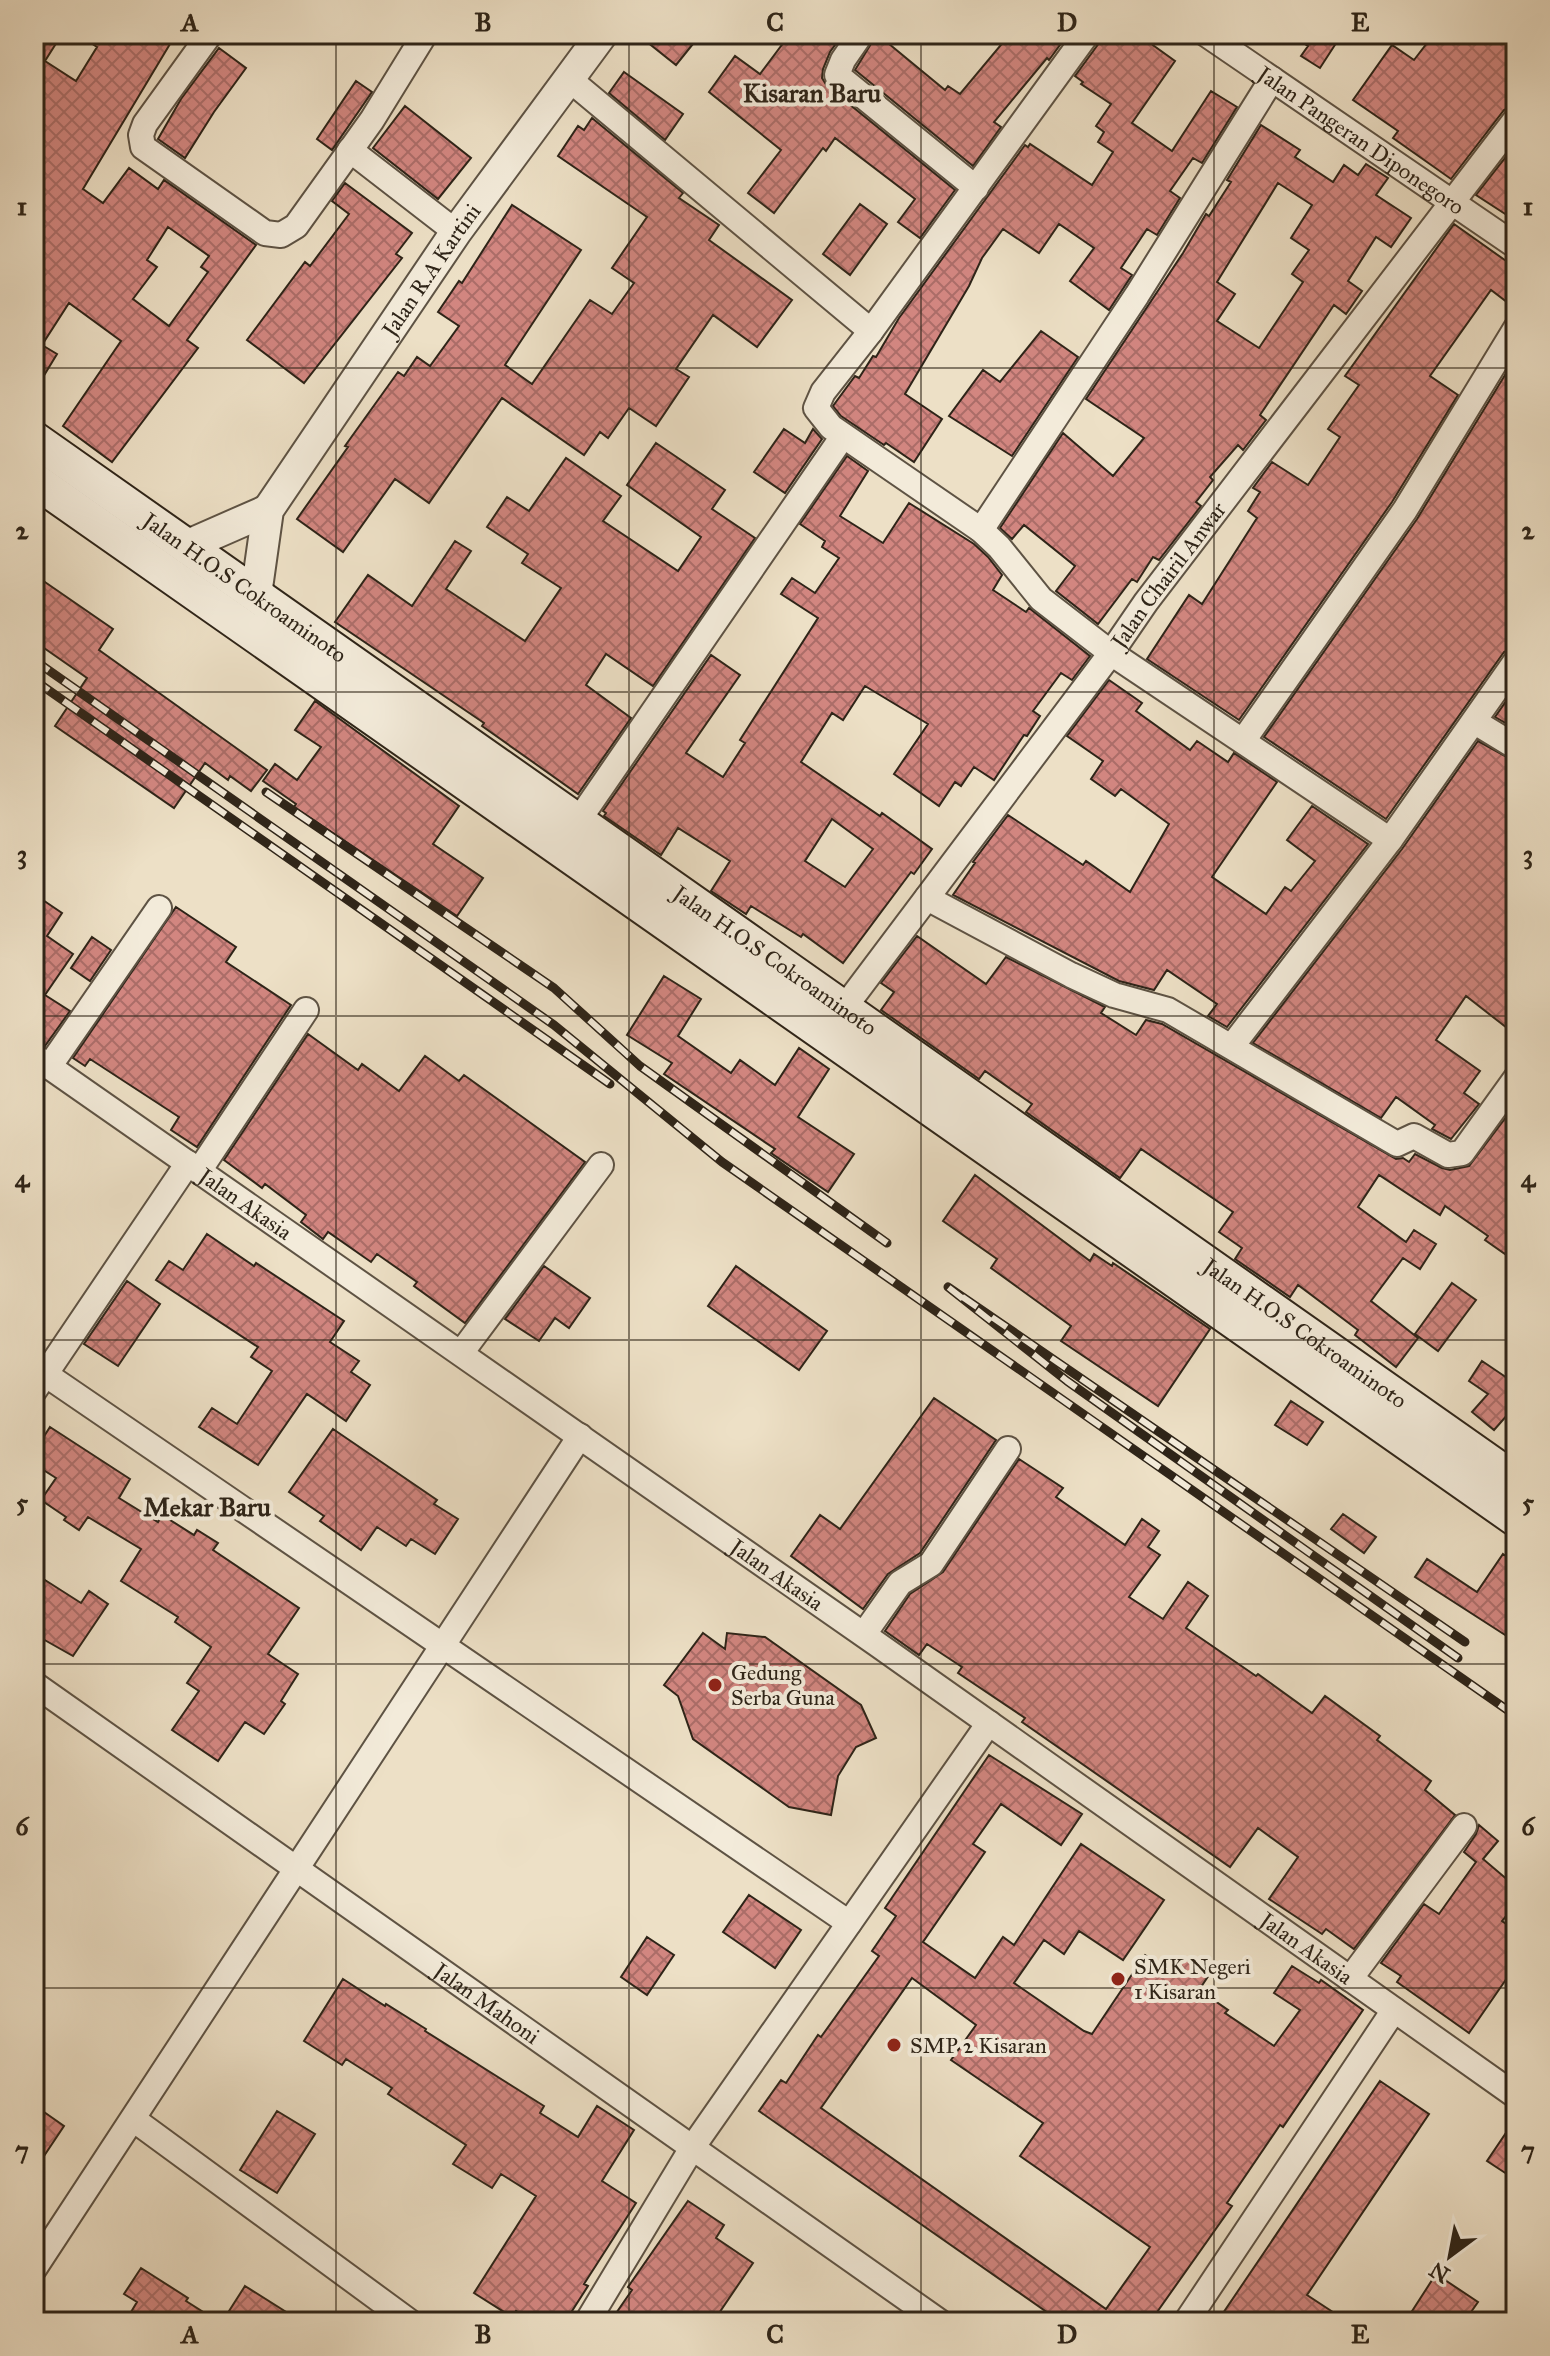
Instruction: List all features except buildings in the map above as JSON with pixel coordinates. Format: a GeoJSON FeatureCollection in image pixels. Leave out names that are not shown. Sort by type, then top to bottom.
{"type":"FeatureCollection","features":[{"type":"Feature","properties":{"kind":"main road","name":"Jalan H.O.S Cokroaminoto"},"geometry":{"type":"LineString","coordinates":[[34,439],[578,821],[834,1022],[1516,1519]]}},
{"type":"Feature","properties":{"kind":"main road","name":"Jalan H.O.S Cokroaminoto"},"geometry":{"type":"LineString","coordinates":[[34,480],[1516,1481]]}},
{"type":"Feature","properties":{"kind":"street"},"geometry":{"type":"LineString","coordinates":[[210,34],[145,124],[141,135],[143,147],[265,233],[281,235],[296,226],[350,150],[425,34]]}},
{"type":"Feature","properties":{"kind":"street","name":"Jalan R.A Kartini"},"geometry":{"type":"LineString","coordinates":[[268,510],[456,232],[602,34]]}},
{"type":"Feature","properties":{"kind":"street"},"geometry":{"type":"LineString","coordinates":[[861,34],[837,75],[976,188]]}},
{"type":"Feature","properties":{"kind":"street"},"geometry":{"type":"LineString","coordinates":[[1087,34],[871,331],[823,392],[816,408],[820,417],[843,436],[981,530],[999,547],[1041,599],[1111,653],[1390,840]]}},
{"type":"Feature","properties":{"kind":"street","name":"Jalan Pangeran Diponegoro"},"geometry":{"type":"LineString","coordinates":[[1206,34],[1516,246]]}},
{"type":"Feature","properties":{"kind":"street"},"geometry":{"type":"LineString","coordinates":[[569,79],[871,331]]}},
{"type":"Feature","properties":{"kind":"street"},"geometry":{"type":"LineString","coordinates":[[981,530],[1137,295],[1272,79]]}},
{"type":"Feature","properties":{"kind":"street","name":"Jalan Chairil Anwar"},"geometry":{"type":"LineString","coordinates":[[834,1022],[1146,602],[1516,119]]}},
{"type":"Feature","properties":{"kind":"street"},"geometry":{"type":"LineString","coordinates":[[350,150],[456,232]]}},
{"type":"Feature","properties":{"kind":"street"},"geometry":{"type":"LineString","coordinates":[[1243,741],[1405,510],[1516,328]]}},
{"type":"Feature","properties":{"kind":"street"},"geometry":{"type":"LineString","coordinates":[[578,821],[843,436]]}},
{"type":"Feature","properties":{"kind":"street"},"geometry":{"type":"LineString","coordinates":[[186,546],[268,510]]}},
{"type":"Feature","properties":{"kind":"street"},"geometry":{"type":"LineString","coordinates":[[256,595],[268,510]]}},
{"type":"Feature","properties":{"kind":"street"},"geometry":{"type":"LineString","coordinates":[[1232,1046],[1390,840],[1516,661]]}},
{"type":"Feature","properties":{"kind":"street"},"geometry":{"type":"LineString","coordinates":[[1475,722],[1516,747]]}},
{"type":"Feature","properties":{"kind":"street"},"geometry":{"type":"LineString","coordinates":[[927,898],[1114,995],[1168,1010],[1326,1100],[1392,1143],[1418,1137],[1448,1155],[1462,1153],[1516,1078]]}},
{"type":"Feature","properties":{"kind":"street"},"geometry":{"type":"LineString","coordinates":[[42,1062],[159,908]]}},
{"type":"Feature","properties":{"kind":"street"},"geometry":{"type":"LineString","coordinates":[[306,1010],[40,1383],[442,1645],[849,1923]]}},
{"type":"Feature","properties":{"kind":"street","name":"Jalan Akasia"},"geometry":{"type":"LineString","coordinates":[[42,1062],[864,1634],[1516,2096]]}},
{"type":"Feature","properties":{"kind":"street"},"geometry":{"type":"LineString","coordinates":[[461,1353],[601,1165]]}},
{"type":"Feature","properties":{"kind":"street"},"geometry":{"type":"LineString","coordinates":[[34,2269],[580,1436]]}},
{"type":"Feature","properties":{"kind":"street"},"geometry":{"type":"LineString","coordinates":[[864,1634],[900,1583],[931,1564],[1008,1449]]}},
{"type":"Feature","properties":{"kind":"street","name":"Jalan Mahoni"},"geometry":{"type":"LineString","coordinates":[[34,1684],[940,2322]]}},
{"type":"Feature","properties":{"kind":"street"},"geometry":{"type":"LineString","coordinates":[[587,2322],[692,2148],[989,1723]]}},
{"type":"Feature","properties":{"kind":"street"},"geometry":{"type":"LineString","coordinates":[[1350,1979],[1464,1826]]}},
{"type":"Feature","properties":{"kind":"street"},"geometry":{"type":"LineString","coordinates":[[1186,2322],[1394,2010]]}},
{"type":"Feature","properties":{"kind":"street"},"geometry":{"type":"LineString","coordinates":[[133,2119],[410,2322]]}},
{"type":"Feature","properties":{"kind":"railway"},"geometry":{"type":"LineString","coordinates":[[34,660],[554,1025],[722,1162],[1516,1716]]}},
{"type":"Feature","properties":{"kind":"railway"},"geometry":{"type":"LineString","coordinates":[[34,680],[610,1084]]}},
{"type":"Feature","properties":{"kind":"railway"},"geometry":{"type":"LineString","coordinates":[[266,792],[554,988],[640,1066],[887,1243]]}},
{"type":"Feature","properties":{"kind":"railway"},"geometry":{"type":"LineString","coordinates":[[1458,1658],[1067,1381],[948,1287],[1465,1642]]}},
{"type":"Feature","properties":{"kind":"place","name":"Gedung Serba Guna"},"geometry":{"type":"Point","coordinates":[715,1685]}},
{"type":"Feature","properties":{"kind":"place","name":"SMK Negeri 1 Kisaran"},"geometry":{"type":"Point","coordinates":[1118,1979]}},
{"type":"Feature","properties":{"kind":"place","name":"SMP 2 Kisaran"},"geometry":{"type":"Point","coordinates":[894,2045]}},
{"type":"Feature","properties":{"kind":"district","name":"Kisaran Baru"},"geometry":{"type":"Point","coordinates":[812,93]}},
{"type":"Feature","properties":{"kind":"district","name":"Mekar Baru"},"geometry":{"type":"Point","coordinates":[207,1507]}}]}
